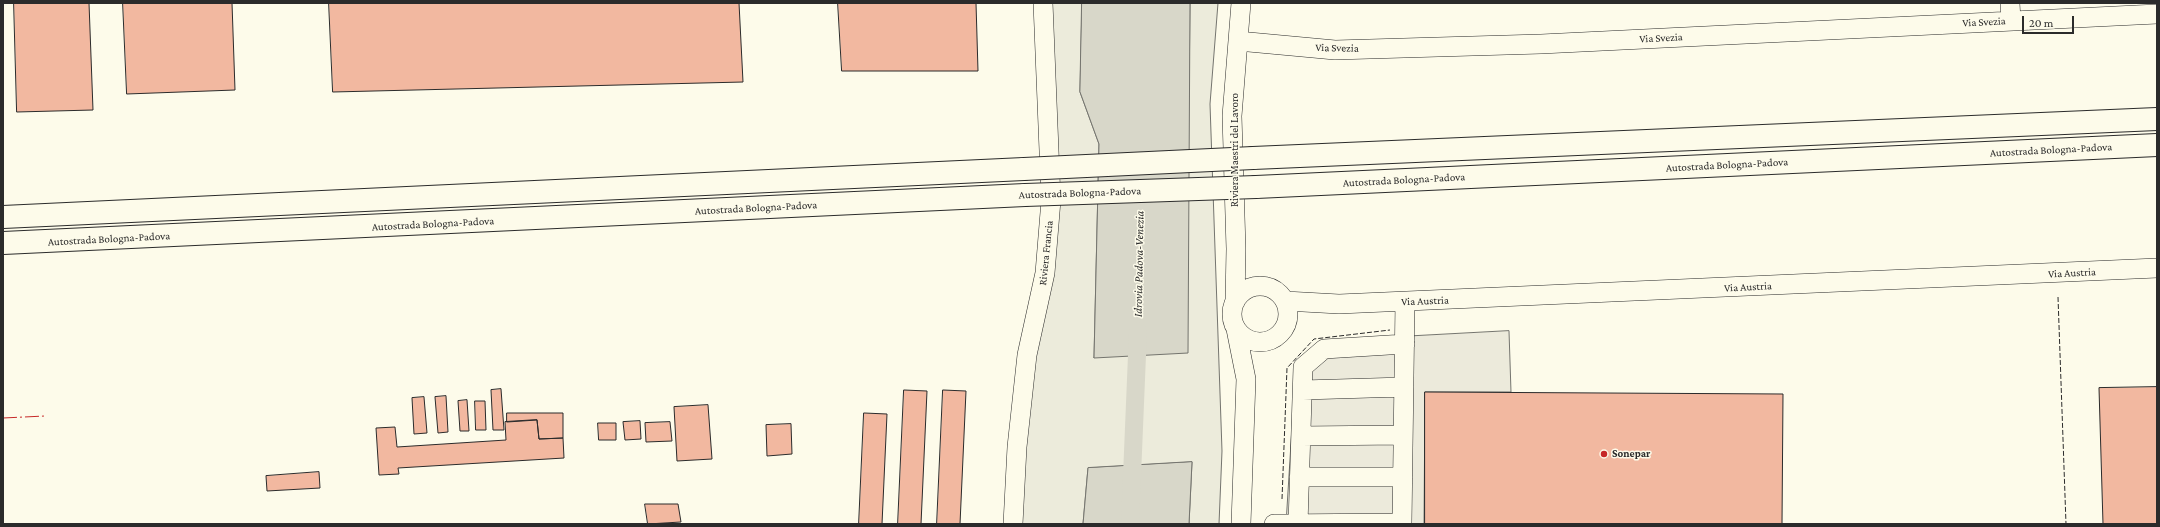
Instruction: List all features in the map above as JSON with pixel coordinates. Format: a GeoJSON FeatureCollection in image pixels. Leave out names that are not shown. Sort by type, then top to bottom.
{"type":"FeatureCollection","features":[{"type":"Feature","properties":{"kind":"highway"},"geometry":{"type":"LineString","coordinates":[[3,217],[1253,158],[2157,119]]}},
{"type":"Feature","properties":{"kind":"highway","name":"Autostrada Bologna-Padova"},"geometry":{"type":"LineString","coordinates":[[3,243],[1025,195],[1256,187],[2157,145]]}},
{"type":"Feature","properties":{"kind":"street","name":"Riviera Francia"},"geometry":{"type":"LineString","coordinates":[[1013,524],[1016,447],[1025,371],[1045,273],[1051,200],[1043,3]]}},
{"type":"Feature","properties":{"kind":"street","name":"Riviera Maestri del Lavoro"},"geometry":{"type":"LineString","coordinates":[[1241,3],[1232,116],[1236,249],[1235,302],[1232,311],[1246,378],[1241,524]]}},
{"type":"Feature","properties":{"kind":"street","name":"Via Svezia"},"geometry":{"type":"LineString","coordinates":[[1238,41],[1343,50],[1541,44],[2010,12],[2157,14]]}},
{"type":"Feature","properties":{"kind":"street","name":"Riviera Maestri del Lavoro"},"geometry":{"type":"LineString","coordinates":[[1236,249],[1246,269],[1260,286],[1274,290],[1285,301]]}},
{"type":"Feature","properties":{"kind":"street","name":"Via Austria"},"geometry":{"type":"LineString","coordinates":[[1285,301],[1340,304],[1405,302],[2157,268]]}},
{"type":"Feature","properties":{"kind":"street"},"geometry":{"type":"LineString","coordinates":[[1235,302],[1245,290],[1260,286]]}},
{"type":"Feature","properties":{"kind":"street"},"geometry":{"type":"LineString","coordinates":[[1285,301],[1288,313],[1286,325]]}},
{"type":"Feature","properties":{"kind":"street"},"geometry":{"type":"LineString","coordinates":[[1274,524],[1402,523],[1405,302]]}},
{"type":"Feature","properties":{"kind":"street","name":"Via Austria"},"geometry":{"type":"LineString","coordinates":[[1286,325],[1311,312],[1340,304]]}},
{"type":"Feature","properties":{"kind":"street","name":"Riviera Maestri del Lavoro"},"geometry":{"type":"LineString","coordinates":[[1246,378],[1255,358],[1266,342],[1278,335],[1286,325]]}},
{"type":"Feature","properties":{"kind":"street"},"geometry":{"type":"LineString","coordinates":[[1236,329],[1249,340],[1266,342]]}},
{"type":"Feature","properties":{"kind":"street"},"geometry":{"type":"LineString","coordinates":[[1298,524],[1303,367],[1324,349],[1405,344]]}},
{"type":"Feature","properties":{"kind":"street"},"geometry":{"type":"LineString","coordinates":[[1303,390],[1404,387]]}},
{"type":"Feature","properties":{"kind":"street"},"geometry":{"type":"LineString","coordinates":[[1301,436],[1403,435]]}},
{"type":"Feature","properties":{"kind":"street"},"geometry":{"type":"LineString","coordinates":[[1299,477],[1403,477]]}},
{"type":"Feature","properties":{"kind":"shaded area"},"geometry":{"type":"Polygon","coordinates":[[[1043,3],[1082,3],[1080,92],[1099,144],[1094,358],[1189,96],[1190,3],[1218,3],[1210,104],[1222,451],[1219,524],[1189,524],[1192,462],[1088,468],[1083,524],[1013,524],[1045,273],[1043,3]]]}},
{"type":"Feature","properties":{"kind":"shaded area"},"geometry":{"type":"Polygon","coordinates":[[[1509,331],[1511,392],[1425,392],[1424,524],[1286,524],[1295,378],[1339,340],[1509,331]]]}},
{"type":"Feature","properties":{"kind":"water"},"geometry":{"type":"Polygon","coordinates":[[[1082,3],[1190,3],[1188,353],[1094,358],[1099,144],[1080,92],[1082,3]]]}},
{"type":"Feature","properties":{"kind":"water"},"geometry":{"type":"Polygon","coordinates":[[[1192,462],[1189,524],[1083,524],[1088,468],[1192,462]]]}},
{"type":"Feature","properties":{"kind":"building"},"geometry":{"type":"Polygon","coordinates":[[[14,3],[89,3],[93,110],[17,112],[14,3]]]}},
{"type":"Feature","properties":{"kind":"building"},"geometry":{"type":"Polygon","coordinates":[[[123,3],[232,3],[235,90],[127,94],[123,3]]]}},
{"type":"Feature","properties":{"kind":"building"},"geometry":{"type":"Polygon","coordinates":[[[329,3],[739,3],[743,82],[333,92],[329,3]]]}},
{"type":"Feature","properties":{"kind":"building"},"geometry":{"type":"Polygon","coordinates":[[[838,3],[976,3],[978,71],[842,71],[838,3]]]}},
{"type":"Feature","properties":{"kind":"building"},"geometry":{"type":"Polygon","coordinates":[[[2157,387],[2157,524],[2103,524],[2099,388],[2157,387]]]}},
{"type":"Feature","properties":{"kind":"building"},"geometry":{"type":"Polygon","coordinates":[[[501,389],[504,430],[493,430],[491,390],[501,389]]]}},
{"type":"Feature","properties":{"kind":"building"},"geometry":{"type":"Polygon","coordinates":[[[904,390],[927,391],[921,524],[898,524],[904,390]]]}},
{"type":"Feature","properties":{"kind":"building"},"geometry":{"type":"Polygon","coordinates":[[[943,390],[966,391],[960,524],[937,524],[943,390]]]}},
{"type":"Feature","properties":{"kind":"building","name":"Sonepar"},"geometry":{"type":"Polygon","coordinates":[[[1425,392],[1783,394],[1782,524],[1425,524],[1425,392]]]}},
{"type":"Feature","properties":{"kind":"building"},"geometry":{"type":"Polygon","coordinates":[[[446,396],[448,432],[438,433],[435,397],[446,396]]]}},
{"type":"Feature","properties":{"kind":"building"},"geometry":{"type":"Polygon","coordinates":[[[424,397],[427,433],[414,434],[412,398],[424,397]]]}},
{"type":"Feature","properties":{"kind":"building"},"geometry":{"type":"Polygon","coordinates":[[[467,400],[469,431],[460,431],[458,401],[467,400]]]}},
{"type":"Feature","properties":{"kind":"building"},"geometry":{"type":"Polygon","coordinates":[[[475,401],[485,401],[486,430],[476,430],[475,401]]]}},
{"type":"Feature","properties":{"kind":"building"},"geometry":{"type":"Polygon","coordinates":[[[708,405],[712,459],[677,461],[674,407],[708,405]]]}},
{"type":"Feature","properties":{"kind":"building"},"geometry":{"type":"Polygon","coordinates":[[[507,413],[563,413],[563,438],[539,439],[537,420],[507,422],[507,413]]]}},
{"type":"Feature","properties":{"kind":"building"},"geometry":{"type":"Polygon","coordinates":[[[864,413],[887,414],[882,524],[859,524],[864,413]]]}},
{"type":"Feature","properties":{"kind":"building"},"geometry":{"type":"Polygon","coordinates":[[[537,420],[539,439],[563,438],[564,458],[398,468],[399,474],[379,475],[376,428],[395,427],[397,447],[506,440],[505,422],[537,420]]]}},
{"type":"Feature","properties":{"kind":"building"},"geometry":{"type":"Polygon","coordinates":[[[640,421],[641,439],[625,440],[623,422],[640,421]]]}},
{"type":"Feature","properties":{"kind":"building"},"geometry":{"type":"Polygon","coordinates":[[[670,422],[672,441],[646,442],[645,423],[670,422]]]}},
{"type":"Feature","properties":{"kind":"building"},"geometry":{"type":"Polygon","coordinates":[[[598,423],[616,423],[616,440],[599,440],[598,423]]]}},
{"type":"Feature","properties":{"kind":"building"},"geometry":{"type":"Polygon","coordinates":[[[791,424],[792,454],[767,456],[766,425],[791,424]]]}},
{"type":"Feature","properties":{"kind":"building"},"geometry":{"type":"Polygon","coordinates":[[[319,472],[320,488],[267,491],[266,476],[319,472]]]}},
{"type":"Feature","properties":{"kind":"building"},"geometry":{"type":"Polygon","coordinates":[[[645,504],[678,504],[681,522],[648,524],[645,504]]]}},
{"type":"Feature","properties":{"kind":"waterway","name":"Idrovia Padova-Venezia"},"geometry":{"type":"LineString","coordinates":[[1130,524],[1138,331]]}},
{"type":"Feature","properties":{"kind":"fence"},"geometry":{"type":"LineString","coordinates":[[2058,297],[2066,524]]}},
{"type":"Feature","properties":{"kind":"fence"},"geometry":{"type":"LineString","coordinates":[[1282,499],[1287,368],[1314,339],[1390,330]]}},
{"type":"Feature","properties":{"kind":"power"},"geometry":{"type":"LineString","coordinates":[[3,418],[45,416]]}},
{"type":"Feature","properties":{"kind":"place","name":"Sonepar"},"geometry":{"type":"Point","coordinates":[1604,454]}}]}
